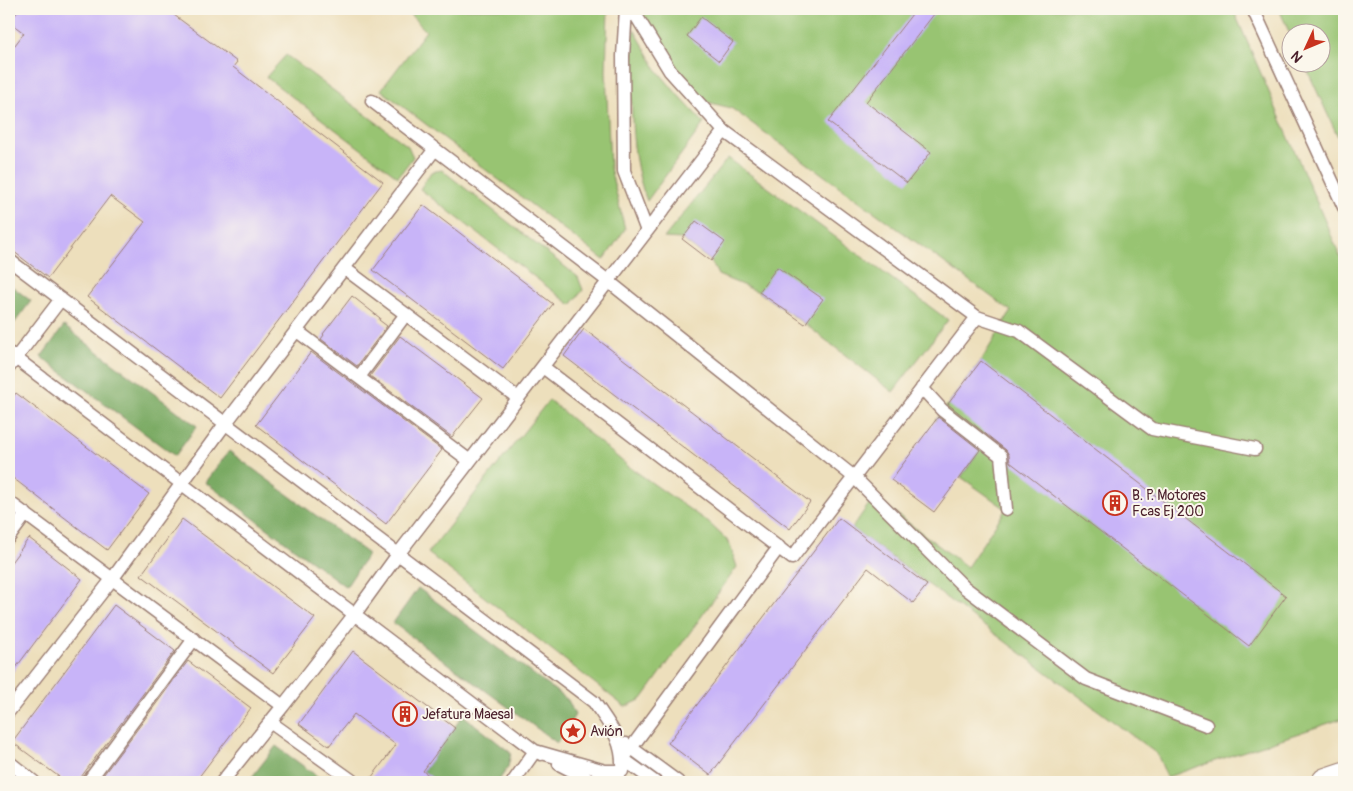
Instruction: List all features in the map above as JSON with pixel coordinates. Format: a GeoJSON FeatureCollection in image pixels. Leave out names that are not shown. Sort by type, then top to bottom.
{"type":"FeatureCollection","features":[{"type":"Feature","properties":{"kind":"main road"},"geometry":{"type":"LineString","coordinates":[[1326,782],[1344,776]]}},
{"type":"Feature","properties":{"kind":"lane"},"geometry":{"type":"LineString","coordinates":[[626,9],[623,56],[624,170],[647,231]]}},
{"type":"Feature","properties":{"kind":"lane"},"geometry":{"type":"LineString","coordinates":[[632,9],[670,71],[724,131],[977,317],[1019,331],[1152,429],[1255,449]]}},
{"type":"Feature","properties":{"kind":"lane"},"geometry":{"type":"LineString","coordinates":[[1253,9],[1344,207]]}},
{"type":"Feature","properties":{"kind":"lane"},"geometry":{"type":"LineString","coordinates":[[372,102],[608,281],[854,477],[964,588],[1086,679],[1206,725]]}},
{"type":"Feature","properties":{"kind":"lane"},"geometry":{"type":"LineString","coordinates":[[222,782],[354,615],[518,398],[724,131]]}},
{"type":"Feature","properties":{"kind":"lane"},"geometry":{"type":"LineString","coordinates":[[9,711],[112,578],[225,424],[435,149]]}},
{"type":"Feature","properties":{"kind":"lane"},"geometry":{"type":"LineString","coordinates":[[9,260],[594,702],[619,739],[678,782]]}},
{"type":"Feature","properties":{"kind":"lane"},"geometry":{"type":"LineString","coordinates":[[344,268],[518,398]]}},
{"type":"Feature","properties":{"kind":"lane"},"geometry":{"type":"LineString","coordinates":[[61,299],[11,359],[181,484],[535,751],[593,782],[603,770]]}},
{"type":"Feature","properties":{"kind":"lane"},"geometry":{"type":"LineString","coordinates":[[359,377],[406,314]]}},
{"type":"Feature","properties":{"kind":"lane"},"geometry":{"type":"LineString","coordinates":[[543,367],[792,558],[977,317]]}},
{"type":"Feature","properties":{"kind":"lane"},"geometry":{"type":"LineString","coordinates":[[297,331],[470,461]]}},
{"type":"Feature","properties":{"kind":"lane"},"geometry":{"type":"LineString","coordinates":[[922,388],[942,410],[1000,456],[1006,509]]}},
{"type":"Feature","properties":{"kind":"lane"},"geometry":{"type":"LineString","coordinates":[[9,502],[283,706]]}},
{"type":"Feature","properties":{"kind":"lane"},"geometry":{"type":"LineString","coordinates":[[9,537],[26,514]]}},
{"type":"Feature","properties":{"kind":"lane"},"geometry":{"type":"LineString","coordinates":[[623,759],[779,547]]}},
{"type":"Feature","properties":{"kind":"lane"},"geometry":{"type":"LineString","coordinates":[[88,782],[194,639]]}},
{"type":"Feature","properties":{"kind":"lane"},"geometry":{"type":"LineString","coordinates":[[270,722],[354,782]]}},
{"type":"Feature","properties":{"kind":"lane"},"geometry":{"type":"LineString","coordinates":[[535,751],[603,770],[622,772],[623,759],[619,739]]}},
{"type":"Feature","properties":{"kind":"lane"},"geometry":{"type":"LineString","coordinates":[[513,782],[535,751]]}},
{"type":"Feature","properties":{"kind":"lane"},"geometry":{"type":"LineString","coordinates":[[623,759],[655,782]]}},
{"type":"Feature","properties":{"kind":"lane"},"geometry":{"type":"LineString","coordinates":[[9,762],[34,782]]}},
{"type":"Feature","properties":{"kind":"lane"},"geometry":{"type":"LineString","coordinates":[[603,770],[620,782]]}},
{"type":"Feature","properties":{"kind":"green space"},"geometry":{"type":"Polygon","coordinates":[[[405,9],[608,9],[606,71],[610,168],[625,229],[604,260],[381,90],[426,31],[405,9]]]}},
{"type":"Feature","properties":{"kind":"green space"},"geometry":{"type":"Polygon","coordinates":[[[638,9],[1233,9],[1344,265],[1344,718],[1167,777],[1157,754],[852,528],[874,497],[967,567],[1006,509],[961,477],[978,453],[935,421],[981,361],[1011,311],[731,108],[695,99],[637,17],[638,9]]]}},
{"type":"Feature","properties":{"kind":"green space"},"geometry":{"type":"Polygon","coordinates":[[[1279,9],[1344,9],[1344,150],[1308,72],[1330,72],[1330,22],[1285,22],[1279,9]]]}},
{"type":"Feature","properties":{"kind":"green space"},"geometry":{"type":"Polygon","coordinates":[[[634,29],[657,70],[704,123],[647,201],[640,180],[633,138],[634,29]]]}},
{"type":"Feature","properties":{"kind":"green space"},"geometry":{"type":"Polygon","coordinates":[[[286,55],[408,146],[413,157],[398,177],[266,77],[286,55]]]}},
{"type":"Feature","properties":{"kind":"green space"},"geometry":{"type":"Polygon","coordinates":[[[728,158],[948,320],[893,392],[805,324],[759,292],[718,275],[711,261],[682,239],[664,238],[728,158]]]}},
{"type":"Feature","properties":{"kind":"green space"},"geometry":{"type":"Polygon","coordinates":[[[442,170],[578,277],[583,290],[571,305],[420,189],[431,172],[442,170]]]}},
{"type":"Feature","properties":{"kind":"green space"},"geometry":{"type":"Polygon","coordinates":[[[9,284],[31,301],[10,329],[9,328],[9,284]]]}},
{"type":"Feature","properties":{"kind":"green space"},"geometry":{"type":"Polygon","coordinates":[[[64,326],[197,426],[175,456],[41,357],[64,326]]]}},
{"type":"Feature","properties":{"kind":"green space"},"geometry":{"type":"Polygon","coordinates":[[[549,400],[628,466],[709,523],[729,542],[737,567],[642,699],[625,707],[428,553],[549,400]]]}},
{"type":"Feature","properties":{"kind":"green space"},"geometry":{"type":"Polygon","coordinates":[[[229,451],[368,554],[346,587],[205,482],[229,451]]]}},
{"type":"Feature","properties":{"kind":"green space"},"geometry":{"type":"Polygon","coordinates":[[[418,588],[568,700],[575,715],[557,743],[393,623],[418,588]]]}},
{"type":"Feature","properties":{"kind":"green space"},"geometry":{"type":"Polygon","coordinates":[[[463,715],[511,753],[508,767],[498,782],[438,782],[423,771],[463,715]]]}},
{"type":"Feature","properties":{"kind":"green space"},"geometry":{"type":"Polygon","coordinates":[[[276,746],[325,782],[248,782],[276,746]]]}},
{"type":"Feature","properties":{"kind":"building"},"geometry":{"type":"Polygon","coordinates":[[[20,9],[166,9],[237,62],[233,67],[383,182],[220,398],[87,297],[145,222],[110,196],[48,278],[9,248],[9,53],[24,33],[9,22],[20,9]]]}},
{"type":"Feature","properties":{"kind":"building"},"geometry":{"type":"Polygon","coordinates":[[[916,9],[938,9],[866,102],[931,152],[907,183],[828,122],[916,9]]]}},
{"type":"Feature","properties":{"kind":"building"},"geometry":{"type":"Polygon","coordinates":[[[701,17],[733,42],[719,61],[687,36],[701,17]]]}},
{"type":"Feature","properties":{"kind":"building"},"geometry":{"type":"Polygon","coordinates":[[[423,205],[553,304],[503,369],[373,270],[423,205]]]}},
{"type":"Feature","properties":{"kind":"building"},"geometry":{"type":"Polygon","coordinates":[[[696,221],[725,242],[711,261],[682,239],[696,221]]]}},
{"type":"Feature","properties":{"kind":"building"},"geometry":{"type":"Polygon","coordinates":[[[777,267],[823,299],[805,324],[759,292],[777,267]]]}},
{"type":"Feature","properties":{"kind":"building"},"geometry":{"type":"Polygon","coordinates":[[[352,296],[380,318],[379,320],[387,326],[357,366],[321,339],[352,296]]]}},
{"type":"Feature","properties":{"kind":"building"},"geometry":{"type":"Polygon","coordinates":[[[584,329],[810,502],[790,529],[564,356],[584,329]]]}},
{"type":"Feature","properties":{"kind":"building"},"geometry":{"type":"Polygon","coordinates":[[[400,336],[483,398],[452,437],[370,376],[400,336]]]}},
{"type":"Feature","properties":{"kind":"building"},"geometry":{"type":"Polygon","coordinates":[[[311,352],[442,450],[386,524],[256,425],[311,352]]]}},
{"type":"Feature","properties":{"kind":"building","name":"B. P. Motores Fcas Ej 200"},"geometry":{"type":"Polygon","coordinates":[[[981,361],[1286,596],[1249,646],[1010,462],[1006,450],[948,404],[981,361]]]}},
{"type":"Feature","properties":{"kind":"building"},"geometry":{"type":"Polygon","coordinates":[[[16,393],[149,494],[107,550],[9,475],[9,402],[16,393]]]}},
{"type":"Feature","properties":{"kind":"building"},"geometry":{"type":"Polygon","coordinates":[[[938,417],[980,450],[934,512],[891,480],[938,417]]]}},
{"type":"Feature","properties":{"kind":"building"},"geometry":{"type":"Polygon","coordinates":[[[839,518],[927,585],[913,603],[868,568],[710,775],[668,743],[839,518]]]}},
{"type":"Feature","properties":{"kind":"building"},"geometry":{"type":"Polygon","coordinates":[[[182,519],[315,618],[273,673],[141,575],[182,519]]]}},
{"type":"Feature","properties":{"kind":"building"},"geometry":{"type":"Polygon","coordinates":[[[29,538],[82,579],[9,677],[9,565],[29,538]]]}},
{"type":"Feature","properties":{"kind":"building"},"geometry":{"type":"Polygon","coordinates":[[[114,605],[175,651],[81,777],[80,782],[66,782],[12,742],[114,605]]]}},
{"type":"Feature","properties":{"kind":"building","name":"Jefatura Maesal"},"geometry":{"type":"Polygon","coordinates":[[[353,651],[455,728],[423,771],[438,782],[368,782],[396,745],[354,714],[329,746],[299,724],[353,651]]]}},
{"type":"Feature","properties":{"kind":"building"},"geometry":{"type":"Polygon","coordinates":[[[188,661],[251,708],[195,782],[98,782],[188,661]]]}},
{"type":"Feature","properties":{"kind":"place","name":"B. P. Motores Fcas Ej 200"},"geometry":{"type":"Point","coordinates":[1115,503]}},
{"type":"Feature","properties":{"kind":"place","name":"Jefatura Maesal"},"geometry":{"type":"Point","coordinates":[405,714]}},
{"type":"Feature","properties":{"kind":"place","name":"Avión"},"geometry":{"type":"Point","coordinates":[573,731]}}]}
